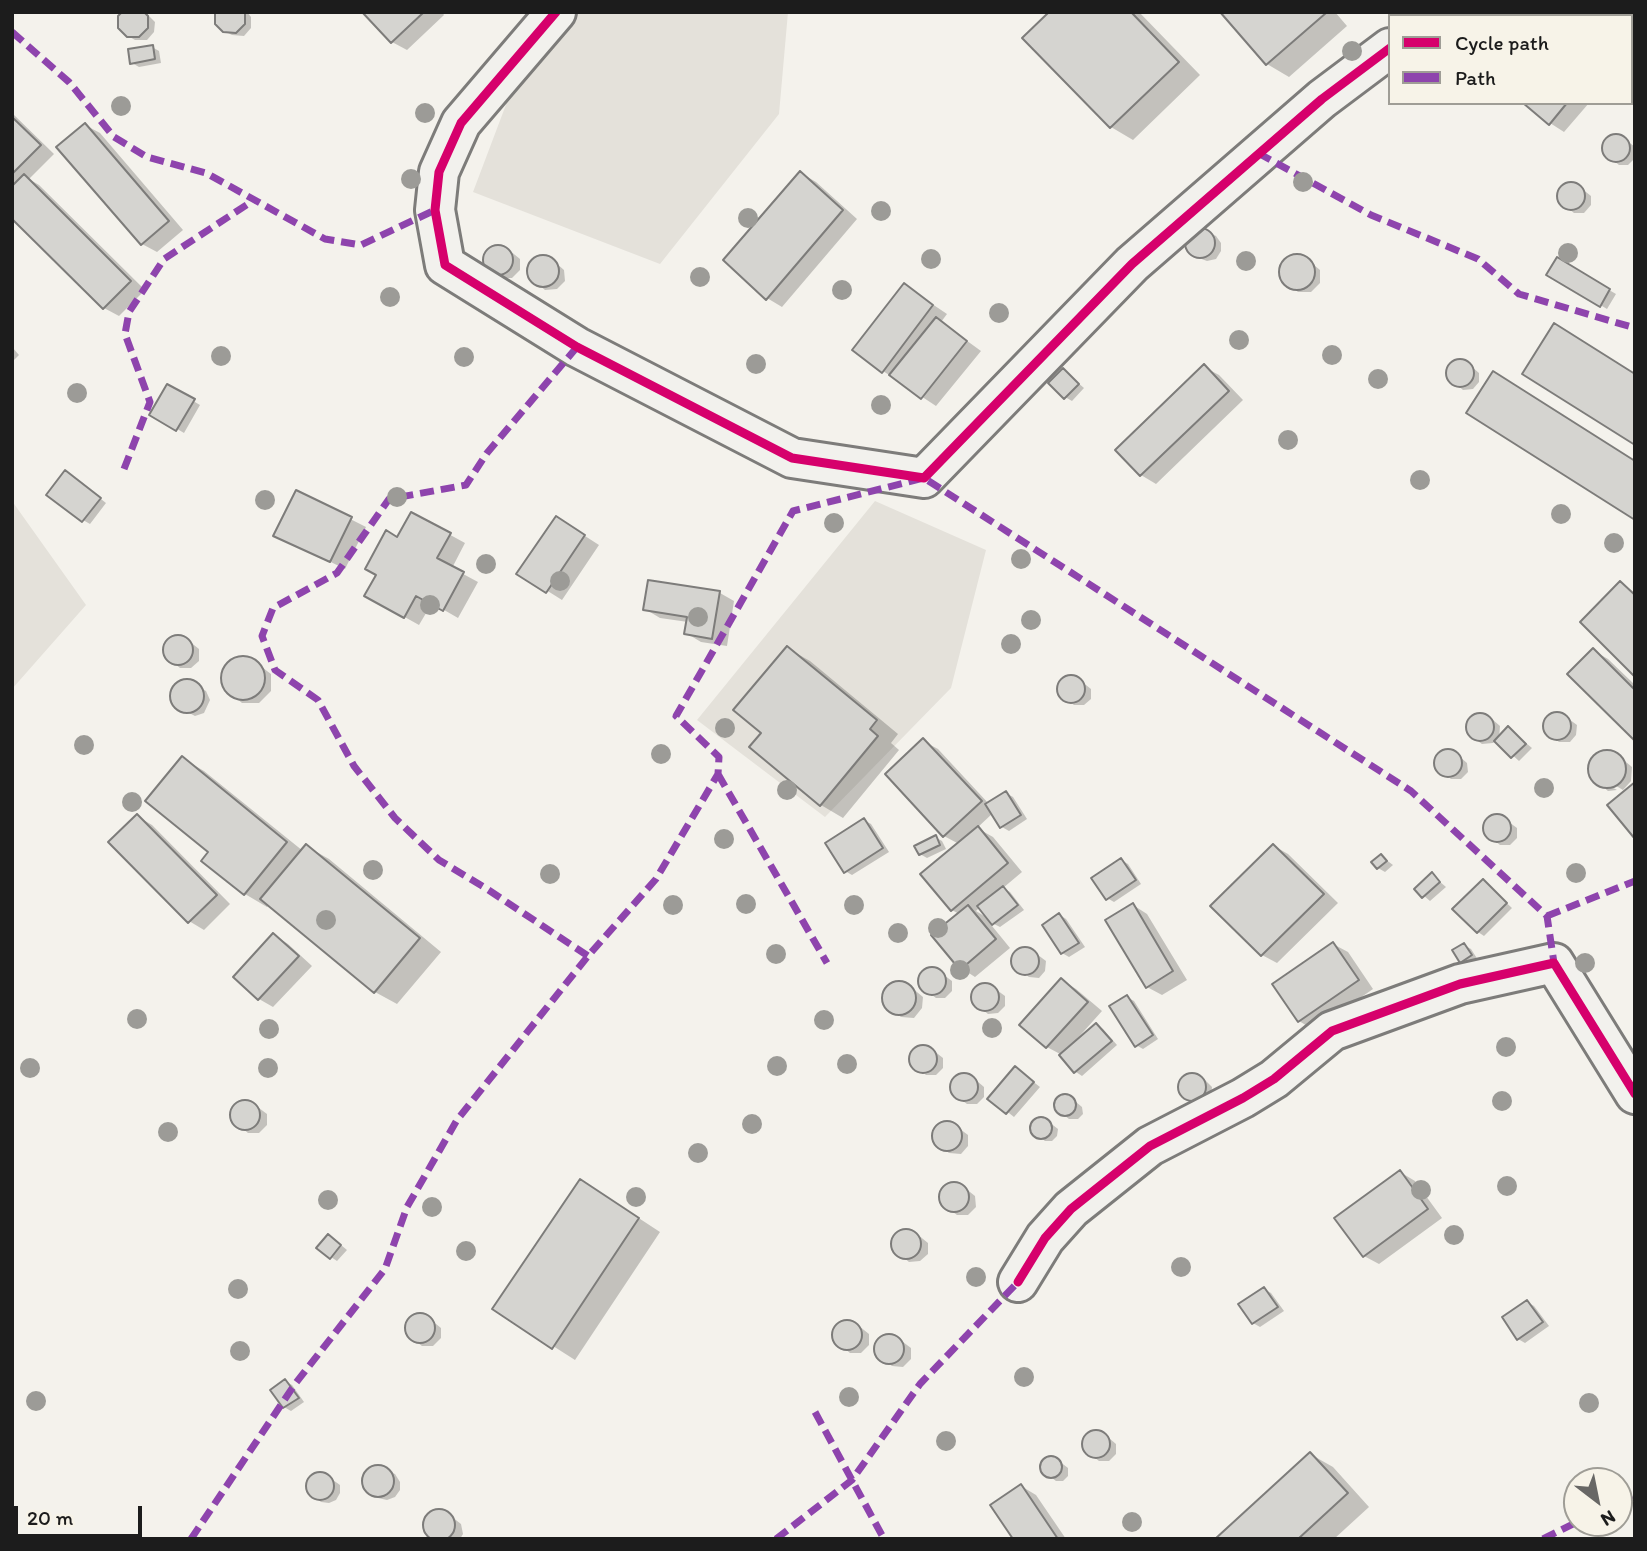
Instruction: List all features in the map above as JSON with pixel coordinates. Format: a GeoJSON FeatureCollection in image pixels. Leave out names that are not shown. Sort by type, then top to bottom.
{"type":"FeatureCollection","features":[{"type":"Feature","properties":{"kind":"street"},"geometry":{"type":"LineString","coordinates":[[555,12],[461,123],[439,172],[435,210],[444,265],[577,346],[792,458],[924,478],[1132,264],[1322,99],[1388,50]]}},
{"type":"Feature","properties":{"kind":"street"},"geometry":{"type":"LineString","coordinates":[[1018,1282],[1045,1238],[1071,1209],[1150,1146],[1274,1079],[1332,1031],[1460,984],[1554,963],[1635,1094]]}},
{"type":"Feature","properties":{"kind":"shaded area"},"geometry":{"type":"Polygon","coordinates":[[[541,12],[788,12],[779,114],[660,264],[473,192],[541,12]]]}},
{"type":"Feature","properties":{"kind":"shaded area"},"geometry":{"type":"Polygon","coordinates":[[[12,501],[86,605],[12,689],[12,501]]]}},
{"type":"Feature","properties":{"kind":"shaded area"},"geometry":{"type":"Polygon","coordinates":[[[875,501],[986,550],[951,688],[825,817],[697,720],[875,501]]]}},
{"type":"Feature","properties":{"kind":"building"},"geometry":{"type":"Polygon","coordinates":[[[122,12],[144,12],[148,16],[148,28],[139,37],[127,37],[118,28],[118,16],[122,12]]]}},
{"type":"Feature","properties":{"kind":"building"},"geometry":{"type":"Polygon","coordinates":[[[215,12],[245,12],[245,24],[236,33],[223,32],[215,24],[215,12]]]}},
{"type":"Feature","properties":{"kind":"building"},"geometry":{"type":"Polygon","coordinates":[[[362,12],[424,12],[391,43],[362,12]]]}},
{"type":"Feature","properties":{"kind":"building"},"geometry":{"type":"Polygon","coordinates":[[[1049,12],[1131,12],[1179,62],[1110,128],[1022,38],[1049,12]]]}},
{"type":"Feature","properties":{"kind":"building"},"geometry":{"type":"Polygon","coordinates":[[[1220,12],[1325,12],[1326,13],[1266,65],[1220,12]]]}},
{"type":"Feature","properties":{"kind":"building"},"geometry":{"type":"Polygon","coordinates":[[[153,45],[155,59],[130,64],[128,49],[153,45]]]}},
{"type":"Feature","properties":{"kind":"building"},"geometry":{"type":"Polygon","coordinates":[[[1525,105],[1565,105],[1549,125],[1525,105]]]}},
{"type":"Feature","properties":{"kind":"building"},"geometry":{"type":"Polygon","coordinates":[[[12,117],[41,145],[12,174],[12,117]]]}},
{"type":"Feature","properties":{"kind":"building"},"geometry":{"type":"Polygon","coordinates":[[[85,123],[169,221],[141,245],[56,147],[85,123]]]}},
{"type":"Feature","properties":{"kind":"building"},"geometry":{"type":"Polygon","coordinates":[[[1616,134],[1626,138],[1630,148],[1626,158],[1616,162],[1606,158],[1602,148],[1606,138],[1616,134]]]}},
{"type":"Feature","properties":{"kind":"building"},"geometry":{"type":"Polygon","coordinates":[[[800,171],[843,210],[766,300],[723,260],[800,171]]]}},
{"type":"Feature","properties":{"kind":"building"},"geometry":{"type":"Polygon","coordinates":[[[24,174],[131,281],[103,309],[12,219],[12,186],[24,174]]]}},
{"type":"Feature","properties":{"kind":"building"},"geometry":{"type":"Polygon","coordinates":[[[1571,182],[1581,186],[1585,196],[1581,206],[1571,210],[1561,206],[1557,196],[1561,186],[1571,182]]]}},
{"type":"Feature","properties":{"kind":"building"},"geometry":{"type":"Polygon","coordinates":[[[1200,228],[1211,232],[1215,243],[1211,254],[1200,258],[1189,254],[1185,243],[1189,232],[1200,228]]]}},
{"type":"Feature","properties":{"kind":"building"},"geometry":{"type":"Polygon","coordinates":[[[498,245],[509,249],[513,260],[509,271],[498,275],[487,271],[483,260],[487,249],[498,245]]]}},
{"type":"Feature","properties":{"kind":"building"},"geometry":{"type":"Polygon","coordinates":[[[1297,254],[1310,259],[1315,272],[1310,285],[1297,290],[1284,285],[1279,272],[1284,259],[1297,254]]]}},
{"type":"Feature","properties":{"kind":"building"},"geometry":{"type":"Polygon","coordinates":[[[543,255],[554,260],[559,271],[554,282],[543,287],[532,282],[527,271],[532,260],[543,255]]]}},
{"type":"Feature","properties":{"kind":"building"},"geometry":{"type":"Polygon","coordinates":[[[1557,257],[1610,289],[1600,307],[1546,275],[1557,257]]]}},
{"type":"Feature","properties":{"kind":"building"},"geometry":{"type":"Polygon","coordinates":[[[904,283],[933,305],[882,373],[852,350],[904,283]]]}},
{"type":"Feature","properties":{"kind":"building"},"geometry":{"type":"Polygon","coordinates":[[[936,317],[967,341],[921,399],[889,375],[936,317]]]}},
{"type":"Feature","properties":{"kind":"building"},"geometry":{"type":"Polygon","coordinates":[[[1554,323],[1635,374],[1635,445],[1522,374],[1554,323]]]}},
{"type":"Feature","properties":{"kind":"building"},"geometry":{"type":"Polygon","coordinates":[[[1460,359],[1470,363],[1474,373],[1470,383],[1460,387],[1450,383],[1446,373],[1450,363],[1460,359]]]}},
{"type":"Feature","properties":{"kind":"building"},"geometry":{"type":"Polygon","coordinates":[[[1204,364],[1229,391],[1140,476],[1115,450],[1204,364]]]}},
{"type":"Feature","properties":{"kind":"building"},"geometry":{"type":"Polygon","coordinates":[[[1063,368],[1079,384],[1064,399],[1048,383],[1063,368]]]}},
{"type":"Feature","properties":{"kind":"building"},"geometry":{"type":"Polygon","coordinates":[[[1493,371],[1635,461],[1635,520],[1466,413],[1493,371]]]}},
{"type":"Feature","properties":{"kind":"building"},"geometry":{"type":"Polygon","coordinates":[[[167,384],[195,399],[176,431],[149,415],[167,384]]]}},
{"type":"Feature","properties":{"kind":"building"},"geometry":{"type":"Polygon","coordinates":[[[65,470],[101,498],[82,522],[46,495],[65,470]]]}},
{"type":"Feature","properties":{"kind":"building"},"geometry":{"type":"Polygon","coordinates":[[[296,490],[352,517],[330,562],[273,536],[296,490]]]}},
{"type":"Feature","properties":{"kind":"building"},"geometry":{"type":"Polygon","coordinates":[[[411,512],[451,533],[437,558],[464,572],[443,611],[416,596],[404,618],[364,596],[376,575],[365,569],[386,530],[397,537],[411,512]]]}},
{"type":"Feature","properties":{"kind":"building"},"geometry":{"type":"Polygon","coordinates":[[[556,516],[585,535],[546,593],[516,574],[556,516]]]}},
{"type":"Feature","properties":{"kind":"building"},"geometry":{"type":"Polygon","coordinates":[[[648,580],[720,591],[712,639],[684,634],[687,617],[643,610],[648,580]]]}},
{"type":"Feature","properties":{"kind":"building"},"geometry":{"type":"Polygon","coordinates":[[[1620,581],[1635,595],[1635,677],[1580,622],[1620,581]]]}},
{"type":"Feature","properties":{"kind":"building"},"geometry":{"type":"Polygon","coordinates":[[[178,635],[189,639],[193,650],[189,661],[178,665],[167,661],[163,650],[167,639],[178,635]]]}},
{"type":"Feature","properties":{"kind":"building"},"geometry":{"type":"Polygon","coordinates":[[[787,646],[877,720],[870,729],[878,736],[820,806],[749,747],[761,733],[733,710],[787,646]]]}},
{"type":"Feature","properties":{"kind":"building"},"geometry":{"type":"Polygon","coordinates":[[[1593,648],[1635,690],[1635,741],[1567,674],[1593,648]]]}},
{"type":"Feature","properties":{"kind":"building"},"geometry":{"type":"Polygon","coordinates":[[[243,656],[252,657],[259,662],[264,669],[264,687],[259,694],[252,699],[243,700],[234,699],[227,694],[222,687],[221,678],[222,669],[227,662],[234,657],[243,656]]]}},
{"type":"Feature","properties":{"kind":"building"},"geometry":{"type":"Polygon","coordinates":[[[1071,675],[1081,679],[1085,689],[1081,699],[1071,703],[1061,699],[1057,689],[1061,679],[1071,675]]]}},
{"type":"Feature","properties":{"kind":"building"},"geometry":{"type":"Polygon","coordinates":[[[187,679],[199,684],[204,696],[199,708],[187,713],[175,708],[170,696],[175,684],[187,679]]]}},
{"type":"Feature","properties":{"kind":"building"},"geometry":{"type":"Polygon","coordinates":[[[1557,712],[1567,716],[1571,726],[1567,736],[1557,740],[1547,736],[1543,726],[1547,716],[1557,712]]]}},
{"type":"Feature","properties":{"kind":"building"},"geometry":{"type":"Polygon","coordinates":[[[1480,713],[1490,717],[1494,727],[1490,737],[1480,741],[1470,737],[1466,727],[1470,717],[1480,713]]]}},
{"type":"Feature","properties":{"kind":"building"},"geometry":{"type":"Polygon","coordinates":[[[1508,726],[1526,744],[1511,758],[1494,741],[1508,726]]]}},
{"type":"Feature","properties":{"kind":"building"},"geometry":{"type":"Polygon","coordinates":[[[923,738],[982,801],[943,837],[885,774],[923,738]]]}},
{"type":"Feature","properties":{"kind":"building"},"geometry":{"type":"Polygon","coordinates":[[[1448,749],[1458,753],[1462,763],[1458,773],[1448,777],[1438,773],[1434,763],[1438,753],[1448,749]]]}},
{"type":"Feature","properties":{"kind":"building"},"geometry":{"type":"Polygon","coordinates":[[[1607,750],[1620,756],[1626,769],[1620,782],[1607,788],[1594,782],[1588,769],[1594,756],[1607,750]]]}},
{"type":"Feature","properties":{"kind":"building"},"geometry":{"type":"Polygon","coordinates":[[[182,756],[287,842],[244,895],[201,861],[208,852],[145,801],[182,756]]]}},
{"type":"Feature","properties":{"kind":"building"},"geometry":{"type":"Polygon","coordinates":[[[1635,782],[1635,839],[1607,805],[1635,782]]]}},
{"type":"Feature","properties":{"kind":"building"},"geometry":{"type":"Polygon","coordinates":[[[1006,791],[1021,815],[1000,828],[985,804],[1006,791]]]}},
{"type":"Feature","properties":{"kind":"building"},"geometry":{"type":"Polygon","coordinates":[[[137,814],[217,895],[188,923],[108,842],[137,814]]]}},
{"type":"Feature","properties":{"kind":"building"},"geometry":{"type":"Polygon","coordinates":[[[1497,814],[1507,818],[1511,828],[1507,838],[1497,842],[1487,838],[1483,828],[1487,818],[1497,814]]]}},
{"type":"Feature","properties":{"kind":"building"},"geometry":{"type":"Polygon","coordinates":[[[864,818],[883,848],[844,873],[825,843],[864,818]]]}},
{"type":"Feature","properties":{"kind":"building"},"geometry":{"type":"Polygon","coordinates":[[[978,826],[1008,863],[951,911],[920,874],[978,826]]]}},
{"type":"Feature","properties":{"kind":"building"},"geometry":{"type":"Polygon","coordinates":[[[936,835],[940,845],[919,855],[914,846],[936,835]]]}},
{"type":"Feature","properties":{"kind":"building"},"geometry":{"type":"Polygon","coordinates":[[[306,844],[420,938],[374,993],[260,899],[306,844]]]}},
{"type":"Feature","properties":{"kind":"building"},"geometry":{"type":"Polygon","coordinates":[[[1273,844],[1324,894],[1261,956],[1210,906],[1273,844]]]}},
{"type":"Feature","properties":{"kind":"building"},"geometry":{"type":"Polygon","coordinates":[[[1381,854],[1387,861],[1377,869],[1371,862],[1381,854]]]}},
{"type":"Feature","properties":{"kind":"building"},"geometry":{"type":"Polygon","coordinates":[[[1121,858],[1136,880],[1106,900],[1091,878],[1121,858]]]}},
{"type":"Feature","properties":{"kind":"building"},"geometry":{"type":"Polygon","coordinates":[[[1432,872],[1440,882],[1422,898],[1414,889],[1432,872]]]}},
{"type":"Feature","properties":{"kind":"building"},"geometry":{"type":"Polygon","coordinates":[[[1483,879],[1507,903],[1477,933],[1452,909],[1483,879]]]}},
{"type":"Feature","properties":{"kind":"building"},"geometry":{"type":"Polygon","coordinates":[[[1003,886],[1018,905],[992,925],[977,906],[1003,886]]]}},
{"type":"Feature","properties":{"kind":"building"},"geometry":{"type":"Polygon","coordinates":[[[1133,903],[1173,971],[1146,988],[1105,920],[1133,903]]]}},
{"type":"Feature","properties":{"kind":"building"},"geometry":{"type":"Polygon","coordinates":[[[968,905],[996,939],[960,970],[931,935],[968,905]]]}},
{"type":"Feature","properties":{"kind":"building"},"geometry":{"type":"Polygon","coordinates":[[[1059,913],[1079,943],[1061,954],[1042,925],[1059,913]]]}},
{"type":"Feature","properties":{"kind":"building"},"geometry":{"type":"Polygon","coordinates":[[[273,933],[299,956],[258,1000],[233,977],[273,933]]]}},
{"type":"Feature","properties":{"kind":"building"},"geometry":{"type":"Polygon","coordinates":[[[1333,942],[1359,980],[1298,1022],[1272,984],[1333,942]]]}},
{"type":"Feature","properties":{"kind":"building"},"geometry":{"type":"Polygon","coordinates":[[[1464,943],[1472,955],[1460,963],[1452,950],[1464,943]]]}},
{"type":"Feature","properties":{"kind":"building"},"geometry":{"type":"Polygon","coordinates":[[[1025,947],[1035,951],[1039,961],[1035,971],[1025,975],[1015,971],[1011,961],[1015,951],[1025,947]]]}},
{"type":"Feature","properties":{"kind":"building"},"geometry":{"type":"Polygon","coordinates":[[[932,967],[942,971],[946,981],[942,991],[932,995],[922,991],[918,981],[922,971],[932,967]]]}},
{"type":"Feature","properties":{"kind":"building"},"geometry":{"type":"Polygon","coordinates":[[[1061,978],[1088,1002],[1046,1048],[1019,1025],[1061,978]]]}},
{"type":"Feature","properties":{"kind":"building"},"geometry":{"type":"Polygon","coordinates":[[[899,981],[911,986],[916,998],[911,1010],[899,1015],[887,1010],[882,998],[887,986],[899,981]]]}},
{"type":"Feature","properties":{"kind":"building"},"geometry":{"type":"Polygon","coordinates":[[[985,983],[995,987],[999,997],[995,1007],[985,1011],[975,1007],[971,997],[975,987],[985,983]]]}},
{"type":"Feature","properties":{"kind":"building"},"geometry":{"type":"Polygon","coordinates":[[[1127,995],[1153,1035],[1135,1047],[1109,1006],[1127,995]]]}},
{"type":"Feature","properties":{"kind":"building"},"geometry":{"type":"Polygon","coordinates":[[[1096,1023],[1112,1041],[1074,1073],[1059,1055],[1096,1023]]]}},
{"type":"Feature","properties":{"kind":"building"},"geometry":{"type":"Polygon","coordinates":[[[923,1045],[933,1049],[937,1059],[933,1069],[923,1073],[913,1069],[909,1059],[913,1049],[923,1045]]]}},
{"type":"Feature","properties":{"kind":"building"},"geometry":{"type":"Polygon","coordinates":[[[1015,1066],[1034,1082],[1006,1114],[987,1099],[1015,1066]]]}},
{"type":"Feature","properties":{"kind":"building"},"geometry":{"type":"Polygon","coordinates":[[[964,1073],[974,1077],[978,1087],[974,1097],[964,1101],[954,1097],[950,1087],[954,1077],[964,1073]]]}},
{"type":"Feature","properties":{"kind":"building"},"geometry":{"type":"Polygon","coordinates":[[[1192,1073],[1202,1077],[1206,1087],[1202,1097],[1192,1101],[1182,1097],[1178,1087],[1182,1077],[1192,1073]]]}},
{"type":"Feature","properties":{"kind":"building"},"geometry":{"type":"Polygon","coordinates":[[[1065,1094],[1073,1097],[1076,1105],[1073,1113],[1065,1116],[1057,1113],[1054,1105],[1057,1097],[1065,1094]]]}},
{"type":"Feature","properties":{"kind":"building"},"geometry":{"type":"Polygon","coordinates":[[[245,1100],[256,1104],[260,1115],[256,1126],[245,1130],[234,1126],[230,1115],[234,1104],[245,1100]]]}},
{"type":"Feature","properties":{"kind":"building"},"geometry":{"type":"Polygon","coordinates":[[[1041,1117],[1049,1120],[1052,1128],[1049,1136],[1041,1139],[1033,1136],[1030,1128],[1033,1120],[1041,1117]]]}},
{"type":"Feature","properties":{"kind":"building"},"geometry":{"type":"Polygon","coordinates":[[[947,1121],[958,1125],[962,1136],[958,1147],[947,1151],[936,1147],[932,1136],[936,1125],[947,1121]]]}},
{"type":"Feature","properties":{"kind":"building"},"geometry":{"type":"Polygon","coordinates":[[[1400,1170],[1428,1209],[1363,1257],[1334,1218],[1400,1170]]]}},
{"type":"Feature","properties":{"kind":"building"},"geometry":{"type":"Polygon","coordinates":[[[580,1179],[639,1218],[552,1349],[492,1309],[580,1179]]]}},
{"type":"Feature","properties":{"kind":"building"},"geometry":{"type":"Polygon","coordinates":[[[954,1182],[965,1186],[969,1197],[965,1208],[954,1212],[943,1208],[939,1197],[943,1186],[954,1182]]]}},
{"type":"Feature","properties":{"kind":"building"},"geometry":{"type":"Polygon","coordinates":[[[906,1229],[917,1233],[921,1244],[917,1255],[906,1259],[895,1255],[891,1244],[895,1233],[906,1229]]]}},
{"type":"Feature","properties":{"kind":"building"},"geometry":{"type":"Polygon","coordinates":[[[328,1234],[341,1245],[330,1259],[316,1248],[328,1234]]]}},
{"type":"Feature","properties":{"kind":"building"},"geometry":{"type":"Polygon","coordinates":[[[1264,1287],[1278,1307],[1252,1324],[1238,1304],[1264,1287]]]}},
{"type":"Feature","properties":{"kind":"building"},"geometry":{"type":"Polygon","coordinates":[[[1527,1300],[1543,1322],[1517,1340],[1502,1317],[1527,1300]]]}},
{"type":"Feature","properties":{"kind":"building"},"geometry":{"type":"Polygon","coordinates":[[[420,1313],[431,1317],[435,1328],[431,1339],[420,1343],[409,1339],[405,1328],[409,1317],[420,1313]]]}},
{"type":"Feature","properties":{"kind":"building"},"geometry":{"type":"Polygon","coordinates":[[[847,1320],[858,1324],[862,1335],[858,1346],[847,1350],[836,1346],[832,1335],[836,1324],[847,1320]]]}},
{"type":"Feature","properties":{"kind":"building"},"geometry":{"type":"Polygon","coordinates":[[[889,1334],[900,1338],[904,1349],[900,1360],[889,1364],[878,1360],[874,1349],[878,1338],[889,1334]]]}},
{"type":"Feature","properties":{"kind":"building"},"geometry":{"type":"Polygon","coordinates":[[[285,1379],[299,1398],[283,1408],[270,1390],[285,1379]]]}},
{"type":"Feature","properties":{"kind":"building"},"geometry":{"type":"Polygon","coordinates":[[[1096,1430],[1106,1434],[1110,1444],[1106,1454],[1096,1458],[1086,1454],[1082,1444],[1086,1434],[1096,1430]]]}},
{"type":"Feature","properties":{"kind":"building"},"geometry":{"type":"Polygon","coordinates":[[[1310,1452],[1348,1493],[1298,1539],[1215,1539],[1310,1452]]]}},
{"type":"Feature","properties":{"kind":"building"},"geometry":{"type":"Polygon","coordinates":[[[1051,1456],[1059,1459],[1062,1467],[1059,1475],[1051,1478],[1043,1475],[1040,1467],[1043,1459],[1051,1456]]]}},
{"type":"Feature","properties":{"kind":"building"},"geometry":{"type":"Polygon","coordinates":[[[378,1465],[389,1470],[394,1481],[389,1492],[378,1497],[367,1492],[362,1481],[367,1470],[378,1465]]]}},
{"type":"Feature","properties":{"kind":"building"},"geometry":{"type":"Polygon","coordinates":[[[320,1472],[330,1476],[334,1486],[330,1496],[320,1500],[310,1496],[306,1486],[310,1476],[320,1472]]]}},
{"type":"Feature","properties":{"kind":"building"},"geometry":{"type":"Polygon","coordinates":[[[1021,1484],[1058,1539],[1013,1539],[990,1505],[1021,1484]]]}},
{"type":"Feature","properties":{"kind":"building"},"geometry":{"type":"Polygon","coordinates":[[[439,1509],[450,1514],[455,1525],[450,1536],[439,1541],[428,1536],[423,1525],[428,1514],[439,1509]]]}},
{"type":"Feature","properties":{"kind":"marked path"},"geometry":{"type":"LineString","coordinates":[[12,32],[69,82],[114,137],[147,157],[206,173],[325,239],[361,245],[435,210]]}},
{"type":"Feature","properties":{"kind":"marked path"},"geometry":{"type":"LineString","coordinates":[[1258,153],[1371,215],[1478,259],[1519,294],[1635,328]]}},
{"type":"Feature","properties":{"kind":"marked path"},"geometry":{"type":"LineString","coordinates":[[124,469],[150,402],[125,334],[129,312],[164,259],[254,200]]}},
{"type":"Feature","properties":{"kind":"marked path"},"geometry":{"type":"LineString","coordinates":[[577,347],[487,453],[466,485],[389,499],[337,573],[273,608],[262,636],[275,670],[318,700],[354,766],[395,818],[439,860],[588,956]]}},
{"type":"Feature","properties":{"kind":"marked path"},"geometry":{"type":"LineString","coordinates":[[191,1539],[295,1384],[385,1269],[407,1207],[457,1120],[588,956],[656,879],[718,774],[719,757],[676,716],[793,511],[924,478],[1411,791],[1547,916],[1554,963]]}},
{"type":"Feature","properties":{"kind":"marked path"},"geometry":{"type":"LineString","coordinates":[[718,774],[827,963]]}},
{"type":"Feature","properties":{"kind":"marked path"},"geometry":{"type":"LineString","coordinates":[[1547,916],[1635,881]]}},
{"type":"Feature","properties":{"kind":"marked path"},"geometry":{"type":"LineString","coordinates":[[776,1539],[852,1480],[920,1384],[1018,1282]]}},
{"type":"Feature","properties":{"kind":"marked path"},"geometry":{"type":"LineString","coordinates":[[815,1412],[884,1539]]}},
{"type":"Feature","properties":{"kind":"marked path"},"geometry":{"type":"LineString","coordinates":[[1543,1539],[1563,1529]]}},
{"type":"Feature","properties":{"kind":"cycle path"},"geometry":{"type":"LineString","coordinates":[[556,12],[461,123],[439,172],[435,210],[445,265],[577,347],[792,458],[924,478],[1132,264],[1322,99],[1388,50]]}},
{"type":"Feature","properties":{"kind":"cycle path"},"geometry":{"type":"LineString","coordinates":[[1018,1282],[1045,1238],[1071,1209],[1150,1146],[1274,1079],[1332,1031],[1460,984],[1554,963],[1635,1094]]}}]}
